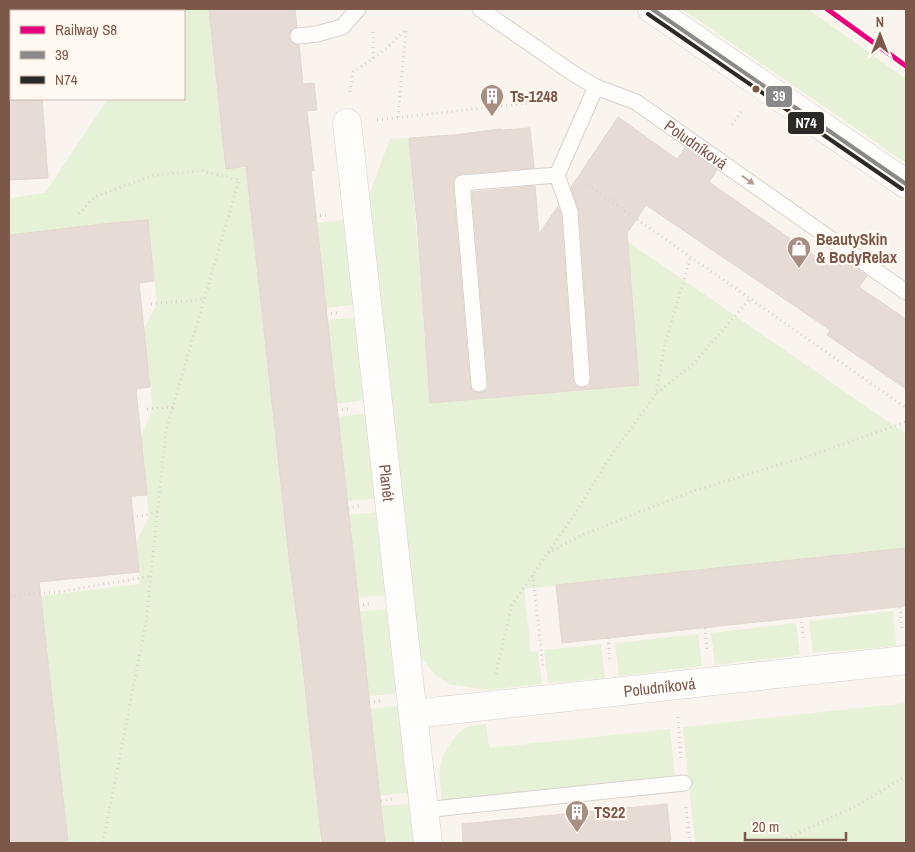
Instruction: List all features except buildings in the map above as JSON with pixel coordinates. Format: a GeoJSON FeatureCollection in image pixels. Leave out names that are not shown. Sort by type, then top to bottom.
{"type":"FeatureCollection","features":[{"type":"Feature","properties":{"kind":"street"},"geometry":{"type":"LineString","coordinates":[[652,9],[906,184]]}},
{"type":"Feature","properties":{"kind":"street","name":"Planét"},"geometry":{"type":"LineString","coordinates":[[348,122],[428,843]]}},
{"type":"Feature","properties":{"kind":"street","name":"Poludníková"},"geometry":{"type":"LineString","coordinates":[[413,714],[906,660]]}},
{"type":"Feature","properties":{"kind":"lane"},"geometry":{"type":"LineString","coordinates":[[298,36],[317,34],[342,27],[358,9]]}},
{"type":"Feature","properties":{"kind":"lane","name":"Poludníková"},"geometry":{"type":"LineString","coordinates":[[480,9],[574,74],[596,86],[636,102],[906,292]]}},
{"type":"Feature","properties":{"kind":"lane"},"geometry":{"type":"LineString","coordinates":[[582,379],[570,212],[559,170],[596,86]]}},
{"type":"Feature","properties":{"kind":"lane"},"geometry":{"type":"LineString","coordinates":[[479,384],[462,183],[559,170]]}},
{"type":"Feature","properties":{"kind":"lane"},"geometry":{"type":"LineString","coordinates":[[424,810],[684,783]]}},
{"type":"Feature","properties":{"kind":"path"},"geometry":{"type":"LineString","coordinates":[[353,72],[386,49],[406,29],[398,118]]}},
{"type":"Feature","properties":{"kind":"path"},"geometry":{"type":"LineString","coordinates":[[348,122],[536,102],[574,74]]}},
{"type":"Feature","properties":{"kind":"path"},"geometry":{"type":"LineString","coordinates":[[732,125],[743,109]]}},
{"type":"Feature","properties":{"kind":"path"},"geometry":{"type":"LineString","coordinates":[[559,170],[691,256],[906,408]]}},
{"type":"Feature","properties":{"kind":"path"},"geometry":{"type":"LineString","coordinates":[[79,214],[94,197],[154,175],[203,171],[239,180],[166,430],[146,622],[103,843]]}},
{"type":"Feature","properties":{"kind":"path"},"geometry":{"type":"LineString","coordinates":[[656,394],[665,344],[691,256]]}},
{"type":"Feature","properties":{"kind":"path"},"geometry":{"type":"LineString","coordinates":[[151,304],[205,298]]}},
{"type":"Feature","properties":{"kind":"path"},"geometry":{"type":"LineString","coordinates":[[489,706],[512,604],[576,512],[612,454],[656,394],[693,364],[750,298]]}},
{"type":"Feature","properties":{"kind":"path"},"geometry":{"type":"LineString","coordinates":[[146,409],[173,407]]}},
{"type":"Feature","properties":{"kind":"path"},"geometry":{"type":"LineString","coordinates":[[548,553],[582,535],[692,491],[815,454],[906,422]]}},
{"type":"Feature","properties":{"kind":"path"},"geometry":{"type":"LineString","coordinates":[[132,518],[158,512]]}},
{"type":"Feature","properties":{"kind":"path"},"geometry":{"type":"LineString","coordinates":[[533,574],[541,650]]}},
{"type":"Feature","properties":{"kind":"path"},"geometry":{"type":"LineString","coordinates":[[9,596],[59,592],[151,576]]}},
{"type":"Feature","properties":{"kind":"path"},"geometry":{"type":"LineString","coordinates":[[776,843],[858,805],[906,776]]}},
{"type":"Feature","properties":{"kind":"green space"},"geometry":{"type":"Polygon","coordinates":[[[222,9],[233,16],[235,31],[211,34],[226,168],[249,165],[247,177],[322,843],[68,843],[40,596],[140,584],[136,542],[149,517],[141,435],[153,410],[144,328],[157,304],[148,220],[9,235],[9,198],[45,193],[107,100],[185,100],[185,10],[168,10],[222,9]]]}},
{"type":"Feature","properties":{"kind":"green space"},"geometry":{"type":"Polygon","coordinates":[[[682,9],[808,9],[906,79],[906,163],[682,9]]]}},
{"type":"Feature","properties":{"kind":"green space"},"geometry":{"type":"Polygon","coordinates":[[[409,138],[430,403],[639,385],[627,241],[906,434],[906,548],[524,589],[531,652],[538,651],[542,684],[487,690],[449,684],[435,675],[420,656],[366,203],[390,139],[409,138]]]}},
{"type":"Feature","properties":{"kind":"green space"},"geometry":{"type":"Polygon","coordinates":[[[350,219],[358,304],[326,308],[317,223],[350,219]]]}},
{"type":"Feature","properties":{"kind":"green space"},"geometry":{"type":"Polygon","coordinates":[[[360,317],[370,399],[337,404],[327,320],[360,317]]]}},
{"type":"Feature","properties":{"kind":"green space"},"geometry":{"type":"Polygon","coordinates":[[[370,413],[379,498],[347,501],[338,417],[370,413]]]}},
{"type":"Feature","properties":{"kind":"green space"},"geometry":{"type":"Polygon","coordinates":[[[381,512],[390,594],[358,598],[349,515],[381,512]]]}},
{"type":"Feature","properties":{"kind":"green space"},"geometry":{"type":"Polygon","coordinates":[[[392,609],[401,693],[369,696],[359,612],[392,609]]]}},
{"type":"Feature","properties":{"kind":"green space"},"geometry":{"type":"Polygon","coordinates":[[[893,611],[896,646],[813,653],[809,621],[893,611]]]}},
{"type":"Feature","properties":{"kind":"green space"},"geometry":{"type":"Polygon","coordinates":[[[796,623],[800,655],[715,665],[711,633],[796,623]]]}},
{"type":"Feature","properties":{"kind":"green space"},"geometry":{"type":"Polygon","coordinates":[[[698,634],[702,666],[619,676],[615,643],[698,634]]]}},
{"type":"Feature","properties":{"kind":"green space"},"geometry":{"type":"Polygon","coordinates":[[[601,644],[605,678],[548,683],[544,650],[601,644]]]}},
{"type":"Feature","properties":{"kind":"green space"},"geometry":{"type":"Polygon","coordinates":[[[906,703],[906,843],[695,843],[683,727],[906,703]]]}},
{"type":"Feature","properties":{"kind":"green space"},"geometry":{"type":"Polygon","coordinates":[[[402,705],[411,792],[380,796],[370,709],[402,705]]]}},
{"type":"Feature","properties":{"kind":"green space"},"geometry":{"type":"Polygon","coordinates":[[[486,724],[489,748],[670,729],[675,778],[442,803],[440,770],[444,755],[457,734],[465,728],[486,724]]]}},
{"type":"Feature","properties":{"kind":"green space"},"geometry":{"type":"Polygon","coordinates":[[[413,804],[418,843],[385,843],[381,806],[413,804]]]}},
{"type":"Feature","properties":{"kind":"rail line","name":"S8"},"geometry":{"type":"LineString","coordinates":[[827,9],[906,66]]}},
{"type":"Feature","properties":{"kind":"transit line","name":"39"},"geometry":{"type":"LineString","coordinates":[[652,9],[906,184]]}},
{"type":"Feature","properties":{"kind":"transit line","name":"N74"},"geometry":{"type":"LineString","coordinates":[[648,14],[902,189]]}},
{"type":"Feature","properties":{"kind":"place","name":"Ts-1248"},"geometry":{"type":"Point","coordinates":[492,117]}},
{"type":"Feature","properties":{"kind":"place","name":"BeautySkin & BodyRelax"},"geometry":{"type":"Point","coordinates":[799,269]}},
{"type":"Feature","properties":{"kind":"place","name":"TS22"},"geometry":{"type":"Point","coordinates":[577,833]}}]}
